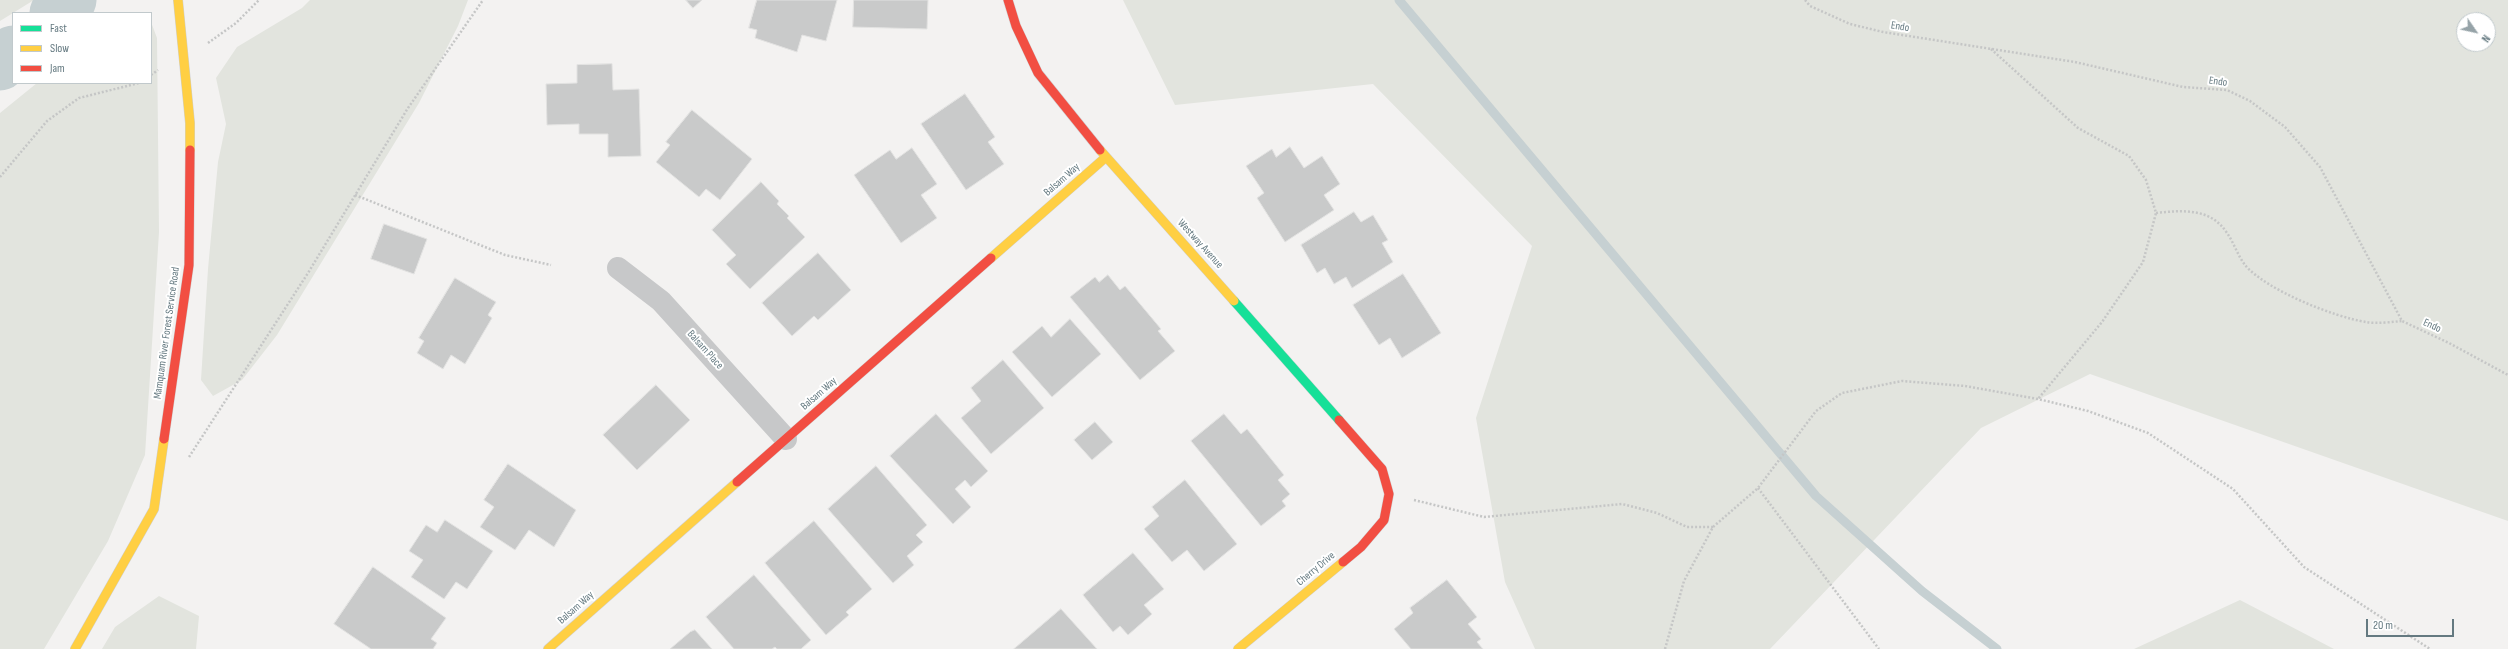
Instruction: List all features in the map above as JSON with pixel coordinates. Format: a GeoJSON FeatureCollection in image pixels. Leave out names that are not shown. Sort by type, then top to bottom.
{"type":"FeatureCollection","features":[{"type":"Feature","properties":{"kind":"street","name":"Mamquam River Forest Service Road"},"geometry":{"type":"LineString","coordinates":[[75,649],[154,509],[189,266],[190,123],[178,0]]}},
{"type":"Feature","properties":{"kind":"street","name":"Westway Avenue"},"geometry":{"type":"LineString","coordinates":[[1008,0],[1016,26],[1038,72],[1106,157],[1363,446],[1382,469],[1389,494]]}},
{"type":"Feature","properties":{"kind":"street","name":"Balsam Way"},"geometry":{"type":"LineString","coordinates":[[548,649],[1106,157]]}},
{"type":"Feature","properties":{"kind":"street","name":"Balsam Place"},"geometry":{"type":"LineString","coordinates":[[618,268],[661,301],[786,439]]}},
{"type":"Feature","properties":{"kind":"street","name":"Cherry Drive"},"geometry":{"type":"LineString","coordinates":[[1238,649],[1361,547],[1384,520],[1389,494]]}},
{"type":"Feature","properties":{"kind":"path"},"geometry":{"type":"LineString","coordinates":[[184,51],[212,42],[259,0]]}},
{"type":"Feature","properties":{"kind":"path"},"geometry":{"type":"LineString","coordinates":[[185,463],[229,398],[408,108],[483,0]]}},
{"type":"Feature","properties":{"kind":"path","name":"Endo"},"geometry":{"type":"LineString","coordinates":[[1805,0],[1810,6],[1850,24],[1883,32],[2075,62],[2183,87],[2227,90],[2250,101],[2285,127],[2320,167],[2402,322],[2449,343],[2508,375]]}},
{"type":"Feature","properties":{"kind":"path"},"geometry":{"type":"LineString","coordinates":[[1991,49],[2078,128],[2129,156],[2146,180],[2156,213],[2143,262],[2102,322],[2038,399]]}},
{"type":"Feature","properties":{"kind":"path"},"geometry":{"type":"LineString","coordinates":[[0,177],[47,121],[79,98],[135,84]]}},
{"type":"Feature","properties":{"kind":"path"},"geometry":{"type":"LineString","coordinates":[[355,195],[505,255],[551,265]]}},
{"type":"Feature","properties":{"kind":"path"},"geometry":{"type":"LineString","coordinates":[[2156,213],[2187,210],[2213,218],[2227,232],[2246,265],[2279,290],[2318,307],[2366,322],[2402,322]]}},
{"type":"Feature","properties":{"kind":"path"},"geometry":{"type":"LineString","coordinates":[[1665,649],[1684,581],[1713,527],[1758,488],[1816,411],[1842,393],[1902,381],[1965,386],[2038,399],[2088,411],[2154,437],[2233,489],[2304,567],[2430,649]]}},
{"type":"Feature","properties":{"kind":"path"},"geometry":{"type":"LineString","coordinates":[[1758,488],[1879,649]]}},
{"type":"Feature","properties":{"kind":"path"},"geometry":{"type":"LineString","coordinates":[[1389,494],[1484,517],[1622,504],[1657,513],[1687,527],[1713,527]]}},
{"type":"Feature","properties":{"kind":"shaded area"},"geometry":{"type":"Polygon","coordinates":[[[0,0],[34,0],[15,12],[12,12],[12,14],[0,21],[0,0]]]}},
{"type":"Feature","properties":{"kind":"shaded area"},"geometry":{"type":"Polygon","coordinates":[[[310,0],[468,0],[458,26],[419,103],[277,335],[242,380],[213,396],[201,380],[208,269],[218,162],[226,124],[216,78],[237,47],[302,8],[310,0]]]}},
{"type":"Feature","properties":{"kind":"shaded area"},"geometry":{"type":"Polygon","coordinates":[[[1123,0],[2508,0],[2508,521],[2090,374],[1981,428],[1770,649],[1535,649],[1505,582],[1476,418],[1532,246],[1373,84],[1175,105],[1123,0]]]}},
{"type":"Feature","properties":{"kind":"shaded area"},"geometry":{"type":"Polygon","coordinates":[[[152,25],[157,38],[159,232],[145,455],[108,541],[44,649],[0,649],[0,113],[36,84],[152,84],[152,25]]]}},
{"type":"Feature","properties":{"kind":"shaded area"},"geometry":{"type":"Polygon","coordinates":[[[159,596],[199,616],[196,649],[102,649],[115,627],[159,596]]]}},
{"type":"Feature","properties":{"kind":"shaded area"},"geometry":{"type":"Polygon","coordinates":[[[2240,600],[2334,649],[2134,649],[2240,600]]]}},
{"type":"Feature","properties":{"kind":"building"},"geometry":{"type":"Polygon","coordinates":[[[686,0],[702,0],[693,8],[686,0]]]}},
{"type":"Feature","properties":{"kind":"building"},"geometry":{"type":"Polygon","coordinates":[[[757,0],[837,0],[826,41],[802,35],[797,52],[755,38],[757,30],[749,28],[757,0]]]}},
{"type":"Feature","properties":{"kind":"building"},"geometry":{"type":"Polygon","coordinates":[[[854,0],[928,0],[927,29],[853,27],[854,0]]]}},
{"type":"Feature","properties":{"kind":"building"},"geometry":{"type":"Polygon","coordinates":[[[612,64],[613,90],[639,89],[641,156],[608,157],[608,134],[579,134],[579,124],[547,125],[546,84],[577,83],[577,65],[612,64]]]}},
{"type":"Feature","properties":{"kind":"building"},"geometry":{"type":"Polygon","coordinates":[[[965,94],[995,137],[988,142],[1004,164],[966,190],[921,124],[965,94]]]}},
{"type":"Feature","properties":{"kind":"building"},"geometry":{"type":"Polygon","coordinates":[[[692,110],[752,159],[720,200],[706,189],[699,197],[656,162],[670,145],[666,142],[692,110]]]}},
{"type":"Feature","properties":{"kind":"building"},"geometry":{"type":"Polygon","coordinates":[[[1290,147],[1304,168],[1322,156],[1340,184],[1324,195],[1334,210],[1285,242],[1257,198],[1264,193],[1246,166],[1272,149],[1276,157],[1290,147]]]}},
{"type":"Feature","properties":{"kind":"building"},"geometry":{"type":"Polygon","coordinates":[[[912,148],[937,184],[921,195],[937,218],[901,243],[854,175],[890,150],[896,159],[912,148]]]}},
{"type":"Feature","properties":{"kind":"building"},"geometry":{"type":"Polygon","coordinates":[[[761,182],[779,201],[777,204],[789,216],[787,218],[805,237],[750,289],[726,264],[736,255],[712,230],[761,182]]]}},
{"type":"Feature","properties":{"kind":"building"},"geometry":{"type":"Polygon","coordinates":[[[1354,212],[1361,222],[1373,215],[1388,240],[1382,243],[1393,262],[1352,288],[1346,277],[1334,284],[1325,268],[1317,273],[1301,245],[1354,212]]]}},
{"type":"Feature","properties":{"kind":"building"},"geometry":{"type":"Polygon","coordinates":[[[384,224],[427,239],[414,274],[371,259],[384,224]]]}},
{"type":"Feature","properties":{"kind":"building"},"geometry":{"type":"Polygon","coordinates":[[[818,253],[851,290],[818,320],[814,316],[792,336],[762,303],[818,253]]]}},
{"type":"Feature","properties":{"kind":"building"},"geometry":{"type":"Polygon","coordinates":[[[1403,274],[1441,333],[1402,358],[1390,338],[1379,345],[1353,305],[1403,274]]]}},
{"type":"Feature","properties":{"kind":"building"},"geometry":{"type":"Polygon","coordinates":[[[1108,275],[1120,290],[1125,286],[1161,329],[1158,331],[1175,351],[1140,380],[1070,297],[1095,277],[1099,282],[1108,275]]]}},
{"type":"Feature","properties":{"kind":"building"},"geometry":{"type":"Polygon","coordinates":[[[455,278],[496,302],[488,315],[492,318],[465,364],[451,355],[443,369],[417,353],[424,341],[419,338],[455,278]]]}},
{"type":"Feature","properties":{"kind":"building"},"geometry":{"type":"Polygon","coordinates":[[[1070,319],[1101,354],[1052,397],[1012,352],[1042,326],[1051,337],[1070,319]]]}},
{"type":"Feature","properties":{"kind":"building"},"geometry":{"type":"Polygon","coordinates":[[[1003,360],[1044,408],[991,454],[961,418],[981,401],[971,388],[1003,360]]]}},
{"type":"Feature","properties":{"kind":"building"},"geometry":{"type":"Polygon","coordinates":[[[656,385],[690,420],[637,470],[603,435],[656,385]]]}},
{"type":"Feature","properties":{"kind":"building"},"geometry":{"type":"Polygon","coordinates":[[[936,414],[988,471],[971,487],[965,480],[955,489],[971,507],[953,524],[890,456],[936,414]]]}},
{"type":"Feature","properties":{"kind":"building"},"geometry":{"type":"Polygon","coordinates":[[[1224,414],[1241,434],[1247,429],[1284,475],[1278,480],[1290,494],[1282,501],[1286,506],[1261,526],[1191,441],[1224,414]]]}},
{"type":"Feature","properties":{"kind":"building"},"geometry":{"type":"Polygon","coordinates":[[[1095,422],[1113,442],[1092,460],[1074,440],[1095,422]]]}},
{"type":"Feature","properties":{"kind":"building"},"geometry":{"type":"Polygon","coordinates":[[[508,464],[576,510],[554,547],[529,530],[515,550],[480,527],[494,507],[484,500],[508,464]]]}},
{"type":"Feature","properties":{"kind":"building"},"geometry":{"type":"Polygon","coordinates":[[[876,466],[927,525],[916,535],[923,542],[907,556],[914,565],[893,583],[828,509],[876,466]]]}},
{"type":"Feature","properties":{"kind":"building"},"geometry":{"type":"Polygon","coordinates":[[[1185,480],[1237,544],[1204,571],[1187,550],[1172,562],[1144,529],[1159,516],[1152,507],[1185,480]]]}},
{"type":"Feature","properties":{"kind":"building"},"geometry":{"type":"Polygon","coordinates":[[[445,520],[493,551],[467,589],[456,582],[444,599],[411,577],[423,560],[409,551],[426,525],[437,532],[445,520]]]}},
{"type":"Feature","properties":{"kind":"building"},"geometry":{"type":"Polygon","coordinates":[[[814,521],[872,589],[846,612],[849,615],[826,635],[765,563],[814,521]]]}},
{"type":"Feature","properties":{"kind":"building"},"geometry":{"type":"Polygon","coordinates":[[[1133,553],[1164,589],[1144,605],[1152,614],[1128,635],[1120,626],[1113,632],[1083,595],[1133,553]]]}},
{"type":"Feature","properties":{"kind":"building"},"geometry":{"type":"Polygon","coordinates":[[[373,567],[446,618],[431,639],[437,643],[433,649],[371,649],[334,624],[373,567]]]}},
{"type":"Feature","properties":{"kind":"building"},"geometry":{"type":"Polygon","coordinates":[[[754,575],[811,640],[801,649],[777,649],[775,647],[772,649],[734,649],[706,617],[754,575]]]}},
{"type":"Feature","properties":{"kind":"building"},"geometry":{"type":"Polygon","coordinates":[[[1447,580],[1477,617],[1468,624],[1481,639],[1477,642],[1483,649],[1411,649],[1394,629],[1413,613],[1410,608],[1447,580]]]}},
{"type":"Feature","properties":{"kind":"building"},"geometry":{"type":"Polygon","coordinates":[[[1061,609],[1097,649],[1014,649],[1061,609]]]}},
{"type":"Feature","properties":{"kind":"building"},"geometry":{"type":"Polygon","coordinates":[[[695,630],[712,649],[670,649],[690,632],[695,630]]]}},
{"type":"Feature","properties":{"kind":"waterway"},"geometry":{"type":"LineString","coordinates":[[57,12],[70,0]]}},
{"type":"Feature","properties":{"kind":"waterway"},"geometry":{"type":"LineString","coordinates":[[1399,0],[1816,496],[1922,591],[1997,649]]}},
{"type":"Feature","properties":{"kind":"waterway"},"geometry":{"type":"LineString","coordinates":[[0,64],[12,53]]}},
{"type":"Feature","properties":{"kind":"traffic: fast"},"geometry":{"type":"LineString","coordinates":[[1234,301],[1339,420]]}},
{"type":"Feature","properties":{"kind":"traffic: slow"},"geometry":{"type":"LineString","coordinates":[[178,0],[190,123],[190,150]]}},
{"type":"Feature","properties":{"kind":"traffic: slow"},"geometry":{"type":"LineString","coordinates":[[1100,150],[1234,301]]}},
{"type":"Feature","properties":{"kind":"traffic: slow"},"geometry":{"type":"LineString","coordinates":[[991,258],[1106,157]]}},
{"type":"Feature","properties":{"kind":"traffic: slow"},"geometry":{"type":"LineString","coordinates":[[75,649],[154,509],[164,439]]}},
{"type":"Feature","properties":{"kind":"traffic: slow"},"geometry":{"type":"LineString","coordinates":[[548,649],[737,482]]}},
{"type":"Feature","properties":{"kind":"traffic: slow"},"geometry":{"type":"LineString","coordinates":[[1238,649],[1343,562]]}},
{"type":"Feature","properties":{"kind":"traffic: jam"},"geometry":{"type":"LineString","coordinates":[[1008,0],[1016,26],[1038,73],[1100,150]]}},
{"type":"Feature","properties":{"kind":"traffic: jam"},"geometry":{"type":"LineString","coordinates":[[164,439],[189,265],[190,150]]}},
{"type":"Feature","properties":{"kind":"traffic: jam"},"geometry":{"type":"LineString","coordinates":[[737,482],[991,258]]}},
{"type":"Feature","properties":{"kind":"traffic: jam"},"geometry":{"type":"LineString","coordinates":[[1339,420],[1382,469],[1389,494],[1384,520],[1361,547],[1343,562]]}}]}
